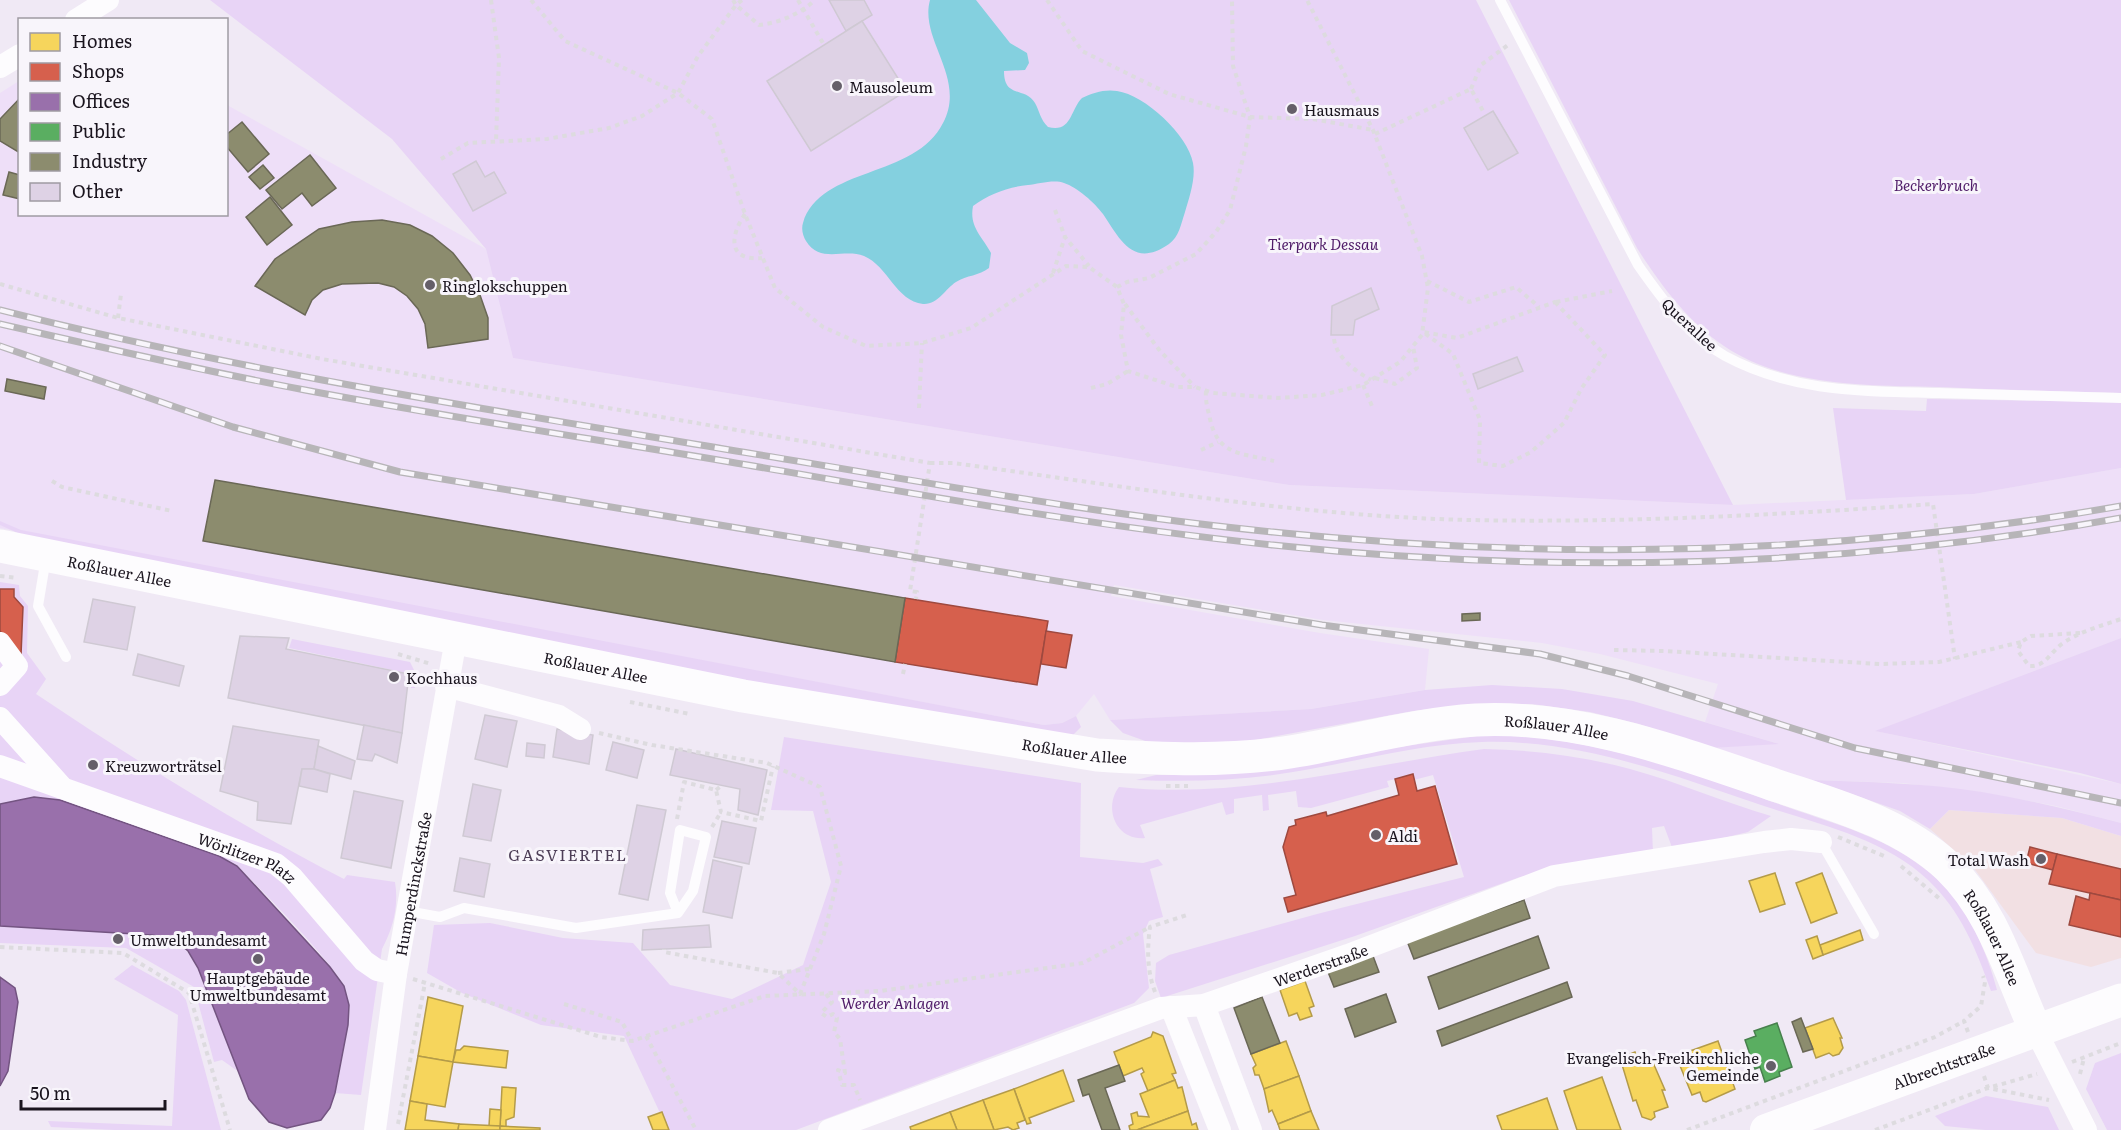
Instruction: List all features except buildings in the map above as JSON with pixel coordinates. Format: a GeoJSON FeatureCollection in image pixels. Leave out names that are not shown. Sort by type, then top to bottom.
{"type":"FeatureCollection","features":[{"type":"Feature","properties":{"kind":"main road","name":"Roßlauer Allee"},"geometry":{"type":"LineString","coordinates":[[0,546],[742,696],[1097,755],[1157,759],[1253,757],[1291,752],[1397,730],[1498,720],[1580,727],[1635,740],[1881,822],[1923,848],[1964,884],[1985,915],[2036,1031]]}},
{"type":"Feature","properties":{"kind":"main road","name":"Albrechtstraße"},"geometry":{"type":"LineString","coordinates":[[1766,1130],[2121,1000]]}},
{"type":"Feature","properties":{"kind":"street"},"geometry":{"type":"LineString","coordinates":[[79,18],[108,0]]}},
{"type":"Feature","properties":{"kind":"street"},"geometry":{"type":"LineString","coordinates":[[0,67],[18,56]]}},
{"type":"Feature","properties":{"kind":"street","name":"Humperdinckstraße"},"geometry":{"type":"LineString","coordinates":[[375,1130],[396,974],[456,639]]}},
{"type":"Feature","properties":{"kind":"street"},"geometry":{"type":"LineString","coordinates":[[0,643],[17,666],[0,685]]}},
{"type":"Feature","properties":{"kind":"street"},"geometry":{"type":"LineString","coordinates":[[446,686],[559,716],[580,729]]}},
{"type":"Feature","properties":{"kind":"street","name":"Wörlitzer Platz"},"geometry":{"type":"LineString","coordinates":[[0,718],[64,790]]}},
{"type":"Feature","properties":{"kind":"street","name":"Wörlitzer Platz"},"geometry":{"type":"LineString","coordinates":[[4,770],[276,864],[292,877],[364,961],[377,970],[396,974]]}},
{"type":"Feature","properties":{"kind":"street","name":"Werderstraße"},"geometry":{"type":"LineString","coordinates":[[829,1130],[1166,1007],[1204,1005],[1348,955],[1554,876],[1773,841],[1827,838]]}},
{"type":"Feature","properties":{"kind":"street"},"geometry":{"type":"LineString","coordinates":[[1204,1005],[1251,1130]]}},
{"type":"Feature","properties":{"kind":"street"},"geometry":{"type":"LineString","coordinates":[[1166,1007],[1220,1130]]}},
{"type":"Feature","properties":{"kind":"street"},"geometry":{"type":"LineString","coordinates":[[2036,1031],[2086,1130]]}},
{"type":"Feature","properties":{"kind":"lane","name":"Querallee"},"geometry":{"type":"LineString","coordinates":[[1500,0],[1638,265],[1662,299],[1695,333],[1724,355],[1790,383],[1838,390],[2121,398]]}},
{"type":"Feature","properties":{"kind":"lane"},"geometry":{"type":"LineString","coordinates":[[46,555],[38,606],[66,657]]}},
{"type":"Feature","properties":{"kind":"lane"},"geometry":{"type":"LineString","coordinates":[[407,911],[440,917],[464,908],[576,928],[678,913],[693,891],[706,837],[680,830],[670,892],[678,913]]}},
{"type":"Feature","properties":{"kind":"lane"},"geometry":{"type":"LineString","coordinates":[[1827,838],[1874,934]]}},
{"type":"Feature","properties":{"kind":"path"},"geometry":{"type":"LineString","coordinates":[[491,0],[499,58],[496,141]]}},
{"type":"Feature","properties":{"kind":"path"},"geometry":{"type":"LineString","coordinates":[[531,0],[565,41],[678,93],[712,119],[745,214],[775,288],[823,327],[866,346],[922,343],[971,328],[1066,266],[1089,267]]}},
{"type":"Feature","properties":{"kind":"path"},"geometry":{"type":"LineString","coordinates":[[441,159],[468,143],[547,139],[609,128],[642,116],[678,93],[698,56],[734,2],[742,0]]}},
{"type":"Feature","properties":{"kind":"path"},"geometry":{"type":"LineString","coordinates":[[798,0],[824,45]]}},
{"type":"Feature","properties":{"kind":"path"},"geometry":{"type":"LineString","coordinates":[[734,2],[759,25],[770,24],[804,10],[815,0]]}},
{"type":"Feature","properties":{"kind":"path"},"geometry":{"type":"LineString","coordinates":[[1047,0],[1082,51],[1169,94],[1250,117],[1313,119],[1374,132],[1472,88],[1481,65],[1498,50],[1520,39]]}},
{"type":"Feature","properties":{"kind":"path"},"geometry":{"type":"LineString","coordinates":[[1117,287],[1171,268],[1196,254],[1216,232],[1230,210],[1246,146],[1250,117],[1233,66],[1232,0]]}},
{"type":"Feature","properties":{"kind":"path"},"geometry":{"type":"LineString","coordinates":[[1091,388],[1107,384],[1128,371],[1177,387],[1195,387],[1278,398],[1322,395],[1363,385],[1373,379],[1400,362],[1423,333],[1427,281],[1422,256],[1374,132],[1307,0]]}},
{"type":"Feature","properties":{"kind":"path"},"geometry":{"type":"LineString","coordinates":[[1472,88],[1484,113]]}},
{"type":"Feature","properties":{"kind":"path"},"geometry":{"type":"LineString","coordinates":[[1055,210],[1065,237],[1089,267],[1117,287],[1124,304],[1160,351],[1195,387]]}},
{"type":"Feature","properties":{"kind":"path"},"geometry":{"type":"LineString","coordinates":[[745,214],[735,229],[733,240],[736,250],[744,256],[762,258]]}},
{"type":"Feature","properties":{"kind":"path"},"geometry":{"type":"LineString","coordinates":[[1052,275],[1065,237]]}},
{"type":"Feature","properties":{"kind":"path"},"geometry":{"type":"LineString","coordinates":[[1427,281],[1469,302],[1516,287],[1539,307]]}},
{"type":"Feature","properties":{"kind":"path"},"geometry":{"type":"LineString","coordinates":[[0,284],[118,318],[322,359],[930,463],[953,463],[1276,507],[1467,520],[1658,520],[1933,504],[1955,659]]}},
{"type":"Feature","properties":{"kind":"path"},"geometry":{"type":"LineString","coordinates":[[1423,333],[1457,338],[1555,302],[1612,291]]}},
{"type":"Feature","properties":{"kind":"path"},"geometry":{"type":"LineString","coordinates":[[118,318],[121,294]]}},
{"type":"Feature","properties":{"kind":"path"},"geometry":{"type":"LineString","coordinates":[[1423,333],[1454,354],[1480,420],[1479,463],[1503,466],[1531,452],[1564,423],[1581,389],[1605,355],[1555,302]]}},
{"type":"Feature","properties":{"kind":"path"},"geometry":{"type":"LineString","coordinates":[[1124,304],[1121,335],[1128,371]]}},
{"type":"Feature","properties":{"kind":"path"},"geometry":{"type":"LineString","coordinates":[[1334,339],[1342,357],[1353,369],[1373,379],[1395,384],[1417,368],[1413,346]]}},
{"type":"Feature","properties":{"kind":"path"},"geometry":{"type":"LineString","coordinates":[[919,408],[922,343]]}},
{"type":"Feature","properties":{"kind":"path"},"geometry":{"type":"LineString","coordinates":[[1363,385],[1372,406]]}},
{"type":"Feature","properties":{"kind":"path"},"geometry":{"type":"LineString","coordinates":[[1206,390],[1211,425],[1218,442],[1231,451],[1274,461]]}},
{"type":"Feature","properties":{"kind":"path"},"geometry":{"type":"LineString","coordinates":[[1201,450],[1218,442]]}},
{"type":"Feature","properties":{"kind":"path"},"geometry":{"type":"LineString","coordinates":[[916,599],[917,592],[910,591],[930,463]]}},
{"type":"Feature","properties":{"kind":"path"},"geometry":{"type":"LineString","coordinates":[[52,481],[62,487],[172,511]]}},
{"type":"Feature","properties":{"kind":"path"},"geometry":{"type":"LineString","coordinates":[[2020,642],[2018,651],[2021,659],[2028,666],[2036,667],[2044,663],[2061,645],[2080,633],[2121,619]]}},
{"type":"Feature","properties":{"kind":"path"},"geometry":{"type":"LineString","coordinates":[[1614,650],[1880,664],[1955,659],[2020,642],[2031,636],[2080,633]]}},
{"type":"Feature","properties":{"kind":"path"},"geometry":{"type":"LineString","coordinates":[[903,674],[905,664]]}},
{"type":"Feature","properties":{"kind":"path"},"geometry":{"type":"LineString","coordinates":[[580,729],[652,745],[773,766],[820,787],[841,866],[824,933],[800,994]]}},
{"type":"Feature","properties":{"kind":"path"},"geometry":{"type":"LineString","coordinates":[[716,790],[721,812],[761,820],[773,766]]}},
{"type":"Feature","properties":{"kind":"path"},"geometry":{"type":"LineString","coordinates":[[680,830],[676,815],[684,782],[716,790]]}},
{"type":"Feature","properties":{"kind":"path"},"geometry":{"type":"LineString","coordinates":[[716,790],[721,786]]}},
{"type":"Feature","properties":{"kind":"path"},"geometry":{"type":"LineString","coordinates":[[1827,838],[1893,860],[1942,901]]}},
{"type":"Feature","properties":{"kind":"path"},"geometry":{"type":"LineString","coordinates":[[397,1130],[425,983],[601,1037],[632,1041],[765,996],[892,989],[1083,963],[1150,927],[1187,915]]}},
{"type":"Feature","properties":{"kind":"path"},"geometry":{"type":"LineString","coordinates":[[1150,927],[1147,945],[1150,980],[1166,1007]]}},
{"type":"Feature","properties":{"kind":"path"},"geometry":{"type":"LineString","coordinates":[[0,946],[123,953],[189,993],[230,1130]]}},
{"type":"Feature","properties":{"kind":"path"},"geometry":{"type":"LineString","coordinates":[[664,949],[664,952],[778,973],[810,969]]}},
{"type":"Feature","properties":{"kind":"path"},"geometry":{"type":"LineString","coordinates":[[1982,971],[1985,982],[1982,1006]]}},
{"type":"Feature","properties":{"kind":"path"},"geometry":{"type":"LineString","coordinates":[[778,973],[800,994]]}},
{"type":"Feature","properties":{"kind":"path"},"geometry":{"type":"LineString","coordinates":[[825,993],[832,1002],[821,1013],[827,1017],[833,1014],[837,1018],[834,1032],[840,1039],[845,1073],[838,1070],[842,1085],[854,1085],[867,1116]]}},
{"type":"Feature","properties":{"kind":"path"},"geometry":{"type":"LineString","coordinates":[[564,1004],[622,1022],[632,1041]]}},
{"type":"Feature","properties":{"kind":"path"},"geometry":{"type":"LineString","coordinates":[[1687,1130],[1935,1036],[1964,1021]]}},
{"type":"Feature","properties":{"kind":"path"},"geometry":{"type":"LineString","coordinates":[[646,1036],[696,1130]]}},
{"type":"Feature","properties":{"kind":"path"},"geometry":{"type":"LineString","coordinates":[[1875,1130],[1988,1088],[2055,1068],[2121,1043]]}},
{"type":"Feature","properties":{"kind":"path"},"geometry":{"type":"LineString","coordinates":[[1976,1053],[1988,1088]]}},
{"type":"Feature","properties":{"kind":"path"},"geometry":{"type":"LineString","coordinates":[[1988,1088],[2073,1104]]}},
{"type":"Feature","properties":{"kind":"shaded area"},"geometry":{"type":"Polygon","coordinates":[[[18,82],[18,216],[228,216],[228,106],[486,249],[513,358],[1289,485],[1733,505],[1974,494],[2121,468],[2121,638],[1876,731],[2121,784],[2121,823],[2056,806],[1980,792],[1903,783],[1812,780],[1712,748],[1776,743],[1705,722],[1718,684],[1600,654],[1542,643],[1323,620],[1114,585],[1111,596],[1320,633],[1429,649],[1425,690],[1311,709],[1110,720],[1094,694],[1076,716],[1062,723],[1044,725],[0,528],[0,93],[18,82]]]}},
{"type":"Feature","properties":{"kind":"shaded area"},"geometry":{"type":"Polygon","coordinates":[[[1949,810],[2062,818],[2121,836],[2121,958],[2091,967],[2036,953],[1973,867],[1930,829],[1949,810]]]}},
{"type":"Feature","properties":{"kind":"green space","name":"Tierpark Dessau"},"geometry":{"type":"Polygon","coordinates":[[[210,0],[1476,0],[1733,505],[1289,485],[513,358],[486,249],[392,139],[210,0]]]}},
{"type":"Feature","properties":{"kind":"green space","name":"Beckerbruch"},"geometry":{"type":"Polygon","coordinates":[[[1509,0],[2121,0],[2121,393],[1885,386],[1828,381],[1773,369],[1724,346],[1698,326],[1687,314],[1655,275],[1637,248],[1509,0]]]}},
{"type":"Feature","properties":{"kind":"green space"},"geometry":{"type":"Polygon","coordinates":[[[1927,399],[2121,402],[2121,468],[1974,494],[1846,500],[1833,408],[1926,411],[1927,399]]]}},
{"type":"Feature","properties":{"kind":"green space"},"geometry":{"type":"Polygon","coordinates":[[[0,521],[21,530],[1044,725],[1062,723],[1076,716],[1081,727],[1073,735],[729,678],[20,534],[0,525],[0,521]]]}},
{"type":"Feature","properties":{"kind":"green space"},"geometry":{"type":"Polygon","coordinates":[[[0,582],[19,585],[20,596],[28,606],[27,653],[46,679],[36,694],[187,791],[344,879],[347,875],[395,882],[396,908],[382,949],[361,1095],[335,1093],[346,1040],[347,1014],[344,988],[328,963],[296,926],[237,866],[219,856],[60,800],[33,797],[0,804],[0,582]]]}},
{"type":"Feature","properties":{"kind":"green space"},"geometry":{"type":"Polygon","coordinates":[[[2121,638],[2121,784],[2080,773],[1875,731],[2121,638]]]}},
{"type":"Feature","properties":{"kind":"green space"},"geometry":{"type":"Polygon","coordinates":[[[292,639],[410,662],[414,670],[415,688],[411,688],[411,674],[289,648],[292,639]]]}},
{"type":"Feature","properties":{"kind":"green space"},"geometry":{"type":"Polygon","coordinates":[[[1492,685],[1562,689],[1633,701],[1779,744],[1712,748],[1639,724],[1590,712],[1532,704],[1473,704],[1413,711],[1250,741],[1148,742],[1123,733],[1110,720],[1311,709],[1425,690],[1492,685]]]}},
{"type":"Feature","properties":{"kind":"green space"},"geometry":{"type":"Polygon","coordinates":[[[1484,735],[1523,736],[1562,741],[1638,758],[1714,781],[1846,827],[1882,842],[1934,876],[1956,900],[1974,928],[1997,990],[1991,991],[1966,931],[1940,892],[1911,866],[1892,854],[1850,834],[1625,761],[1554,746],[1482,742],[1434,746],[1273,775],[1195,781],[1136,780],[1156,775],[1199,775],[1484,735]]]}},
{"type":"Feature","properties":{"kind":"green space","name":"Werder Anlagen"},"geometry":{"type":"Polygon","coordinates":[[[784,737],[1081,783],[1080,857],[1143,863],[1158,859],[1163,865],[1150,869],[1163,917],[1149,921],[1143,934],[1149,988],[1134,1003],[796,1130],[668,1130],[624,1036],[541,1025],[462,993],[427,973],[434,925],[490,923],[563,938],[633,943],[670,985],[732,999],[803,965],[831,882],[813,811],[771,810],[784,737]]]}},
{"type":"Feature","properties":{"kind":"green space"},"geometry":{"type":"Polygon","coordinates":[[[1484,749],[1558,754],[1612,764],[1771,816],[1748,832],[1673,850],[1664,826],[1652,828],[1653,853],[1520,877],[1355,936],[1161,998],[1155,981],[1156,963],[1169,955],[1317,914],[1464,877],[1433,775],[1406,782],[1404,777],[1387,781],[1389,787],[1311,808],[1298,807],[1296,791],[1268,795],[1269,810],[1263,811],[1262,795],[1234,799],[1234,813],[1226,815],[1222,802],[1140,825],[1145,838],[1135,838],[1126,834],[1115,822],[1112,804],[1119,787],[1165,790],[1257,785],[1484,749]]]}},
{"type":"Feature","properties":{"kind":"green space"},"geometry":{"type":"Polygon","coordinates":[[[1812,780],[1918,785],[2000,795],[2121,823],[2121,836],[2062,818],[1949,810],[1930,829],[1900,811],[1812,780]]]}},
{"type":"Feature","properties":{"kind":"green space"},"geometry":{"type":"Polygon","coordinates":[[[0,926],[152,935],[175,940],[194,961],[203,979],[239,1072],[222,1060],[214,1062],[194,987],[126,948],[0,943],[0,926]]]}},
{"type":"Feature","properties":{"kind":"green space"},"geometry":{"type":"Polygon","coordinates":[[[132,965],[179,991],[186,1000],[221,1130],[114,1130],[51,1127],[48,1121],[172,1126],[178,1015],[114,979],[132,965]]]}},
{"type":"Feature","properties":{"kind":"green space"},"geometry":{"type":"Polygon","coordinates":[[[2121,1053],[2121,1130],[2107,1130],[2086,1089],[2095,1063],[2121,1053]]]}},
{"type":"Feature","properties":{"kind":"green space"},"geometry":{"type":"Polygon","coordinates":[[[1986,1096],[2048,1107],[2059,1130],[1985,1130],[1945,1126],[1935,1116],[1986,1096]]]}},
{"type":"Feature","properties":{"kind":"water"},"geometry":{"type":"Polygon","coordinates":[[[930,0],[976,0],[1010,43],[1027,53],[1029,63],[1025,70],[1004,71],[1005,80],[1011,89],[1031,98],[1048,127],[1062,127],[1066,124],[1082,98],[1108,91],[1128,94],[1164,118],[1183,140],[1194,169],[1188,201],[1175,238],[1157,251],[1137,252],[1122,241],[1100,210],[1085,196],[1069,185],[1056,181],[1006,189],[973,206],[975,226],[991,253],[989,268],[956,282],[928,304],[906,297],[880,267],[864,256],[825,254],[812,248],[805,239],[802,228],[813,205],[828,191],[847,181],[912,154],[930,141],[943,123],[949,106],[950,90],[931,30],[928,15],[930,0]]]}},
{"type":"Feature","properties":{"kind":"railway"},"geometry":{"type":"LineString","coordinates":[[0,310],[181,352],[363,388],[1069,506],[1273,532],[1485,547],[1698,548],[1910,535],[2121,506]]}},
{"type":"Feature","properties":{"kind":"railway"},"geometry":{"type":"LineString","coordinates":[[0,324],[305,390],[1001,508],[1205,537],[1379,555],[1591,563],[1698,562],[1911,548],[2016,535],[2121,518]]}},
{"type":"Feature","properties":{"kind":"railway"},"geometry":{"type":"LineString","coordinates":[[0,346],[233,427],[400,472],[1322,625],[1540,654],[1628,676],[1855,748],[2121,803]]}},
{"type":"Feature","properties":{"kind":"place","name":"Mausoleum"},"geometry":{"type":"Point","coordinates":[837,86]}},
{"type":"Feature","properties":{"kind":"place","name":"Hausmaus"},"geometry":{"type":"Point","coordinates":[1292,109]}},
{"type":"Feature","properties":{"kind":"place","name":"Ringlokschuppen"},"geometry":{"type":"Point","coordinates":[430,285]}},
{"type":"Feature","properties":{"kind":"place","name":"Kochhaus"},"geometry":{"type":"Point","coordinates":[394,677]}},
{"type":"Feature","properties":{"kind":"place","name":"Kreuzworträtsel"},"geometry":{"type":"Point","coordinates":[93,765]}},
{"type":"Feature","properties":{"kind":"place","name":"Aldi"},"geometry":{"type":"Point","coordinates":[1376,835]}},
{"type":"Feature","properties":{"kind":"place","name":"Total Wash"},"geometry":{"type":"Point","coordinates":[2041,859]}},
{"type":"Feature","properties":{"kind":"place","name":"Umweltbundesamt"},"geometry":{"type":"Point","coordinates":[118,939]}},
{"type":"Feature","properties":{"kind":"place","name":"Hauptgebäude Umweltbundesamt"},"geometry":{"type":"Point","coordinates":[258,959]}},
{"type":"Feature","properties":{"kind":"place","name":"Evangelisch-Freikirchliche Gemeinde"},"geometry":{"type":"Point","coordinates":[1771,1066]}},
{"type":"Feature","properties":{"kind":"district","name":"GASVIERTEL"},"geometry":{"type":"Point","coordinates":[568,854]}}]}
